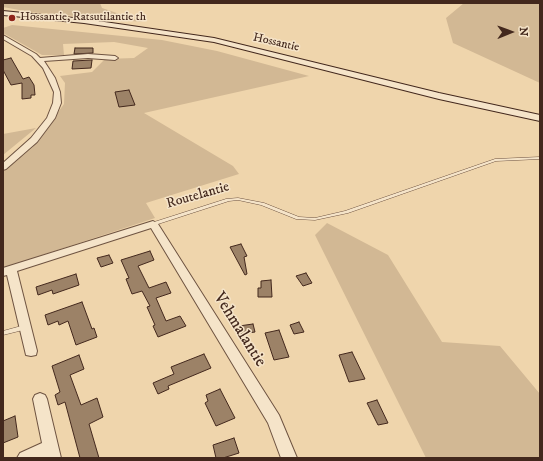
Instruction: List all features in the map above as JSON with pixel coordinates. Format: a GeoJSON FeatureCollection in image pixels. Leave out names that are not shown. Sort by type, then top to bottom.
{"type":"FeatureCollection","features":[{"type":"Feature","properties":{"kind":"main road","name":"Hossantie"},"geometry":{"type":"LineString","coordinates":[[3,12],[84,20],[214,40],[439,96],[540,118]]}},
{"type":"Feature","properties":{"kind":"street"},"geometry":{"type":"LineString","coordinates":[[3,168],[34,140],[51,118],[57,103],[58,92],[52,78],[34,55],[5,39]]}},
{"type":"Feature","properties":{"kind":"street"},"geometry":{"type":"LineString","coordinates":[[39,60],[88,56],[115,58]]}},
{"type":"Feature","properties":{"kind":"street","name":"Routelantie"},"geometry":{"type":"LineString","coordinates":[[7,271],[153,224]]}},
{"type":"Feature","properties":{"kind":"street","name":"Vehmalantie"},"geometry":{"type":"LineString","coordinates":[[153,224],[274,420],[289,458]]}},
{"type":"Feature","properties":{"kind":"street"},"geometry":{"type":"LineString","coordinates":[[7,271],[31,351]]}},
{"type":"Feature","properties":{"kind":"street"},"geometry":{"type":"LineString","coordinates":[[25,458],[52,452],[40,400]]}},
{"type":"Feature","properties":{"kind":"lane","name":"Routelantie"},"geometry":{"type":"LineString","coordinates":[[153,224],[228,200],[238,199],[247,199],[298,218],[315,219],[346,212],[496,160],[540,158]]}},
{"type":"Feature","properties":{"kind":"lane"},"geometry":{"type":"LineString","coordinates":[[3,333],[25,328]]}},
{"type":"Feature","properties":{"kind":"shaded area"},"geometry":{"type":"Polygon","coordinates":[[[3,3],[100,3],[102,8],[143,22],[30,12],[3,7],[3,3]]]}},
{"type":"Feature","properties":{"kind":"shaded area"},"geometry":{"type":"Polygon","coordinates":[[[464,3],[540,3],[540,83],[453,43],[446,18],[464,3]]]}},
{"type":"Feature","properties":{"kind":"shaded area"},"geometry":{"type":"Polygon","coordinates":[[[12,25],[162,40],[217,51],[309,76],[144,113],[233,166],[239,174],[146,203],[155,218],[3,268],[3,172],[32,148],[64,104],[65,83],[60,76],[92,72],[105,59],[134,58],[148,48],[114,42],[63,44],[64,55],[42,55],[3,33],[3,28],[12,25]]]}},
{"type":"Feature","properties":{"kind":"shaded area"},"geometry":{"type":"Polygon","coordinates":[[[36,128],[3,155],[3,134],[36,128]]]}},
{"type":"Feature","properties":{"kind":"shaded area"},"geometry":{"type":"Polygon","coordinates":[[[327,223],[388,255],[442,342],[500,346],[540,394],[540,458],[426,458],[315,235],[327,223]]]}},
{"type":"Feature","properties":{"kind":"building"},"geometry":{"type":"Polygon","coordinates":[[[75,48],[93,48],[93,53],[74,54],[75,48]]]}},
{"type":"Feature","properties":{"kind":"building"},"geometry":{"type":"Polygon","coordinates":[[[11,58],[23,79],[29,77],[34,85],[35,95],[31,95],[31,98],[22,99],[22,83],[11,85],[3,70],[3,60],[11,58]]]}},
{"type":"Feature","properties":{"kind":"building"},"geometry":{"type":"Polygon","coordinates":[[[92,60],[91,68],[72,69],[73,61],[92,60]]]}},
{"type":"Feature","properties":{"kind":"building"},"geometry":{"type":"Polygon","coordinates":[[[129,90],[135,105],[119,107],[115,92],[129,90]]]}},
{"type":"Feature","properties":{"kind":"building"},"geometry":{"type":"Polygon","coordinates":[[[241,244],[247,256],[244,257],[247,274],[245,275],[230,247],[241,244]]]}},
{"type":"Feature","properties":{"kind":"building"},"geometry":{"type":"Polygon","coordinates":[[[150,251],[154,260],[138,266],[149,288],[166,282],[171,293],[156,298],[166,321],[180,316],[186,326],[158,337],[153,326],[155,325],[147,307],[150,306],[142,291],[132,294],[126,279],[129,278],[121,260],[150,251]]]}},
{"type":"Feature","properties":{"kind":"building"},"geometry":{"type":"Polygon","coordinates":[[[109,255],[113,263],[101,267],[97,258],[109,255]]]}},
{"type":"Feature","properties":{"kind":"building"},"geometry":{"type":"Polygon","coordinates":[[[306,273],[312,283],[303,286],[296,276],[306,273]]]}},
{"type":"Feature","properties":{"kind":"building"},"geometry":{"type":"Polygon","coordinates":[[[76,274],[79,285],[53,294],[52,290],[38,295],[36,287],[76,274]]]}},
{"type":"Feature","properties":{"kind":"building"},"geometry":{"type":"Polygon","coordinates":[[[271,280],[272,297],[258,297],[258,288],[261,288],[261,281],[271,280]]]}},
{"type":"Feature","properties":{"kind":"building"},"geometry":{"type":"Polygon","coordinates":[[[82,302],[92,329],[94,328],[97,337],[76,345],[68,321],[59,325],[58,321],[48,325],[45,315],[82,302]]]}},
{"type":"Feature","properties":{"kind":"building"},"geometry":{"type":"Polygon","coordinates":[[[299,322],[304,332],[294,334],[290,325],[299,322]]]}},
{"type":"Feature","properties":{"kind":"building"},"geometry":{"type":"Polygon","coordinates":[[[253,324],[255,332],[241,334],[239,326],[253,324]]]}},
{"type":"Feature","properties":{"kind":"building"},"geometry":{"type":"Polygon","coordinates":[[[279,330],[289,357],[274,360],[265,333],[279,330]]]}},
{"type":"Feature","properties":{"kind":"building"},"geometry":{"type":"Polygon","coordinates":[[[352,352],[365,379],[349,382],[339,355],[352,352]]]}},
{"type":"Feature","properties":{"kind":"building"},"geometry":{"type":"Polygon","coordinates":[[[204,354],[211,368],[168,386],[169,389],[158,394],[153,383],[174,374],[171,367],[204,354]]]}},
{"type":"Feature","properties":{"kind":"building"},"geometry":{"type":"Polygon","coordinates":[[[79,355],[84,369],[70,375],[81,405],[97,398],[103,417],[89,424],[99,458],[80,458],[65,402],[58,405],[55,395],[60,392],[52,366],[79,355]]]}},
{"type":"Feature","properties":{"kind":"building"},"geometry":{"type":"Polygon","coordinates":[[[220,389],[235,418],[216,426],[205,403],[208,401],[206,395],[220,389]]]}},
{"type":"Feature","properties":{"kind":"building"},"geometry":{"type":"Polygon","coordinates":[[[377,400],[388,423],[378,425],[367,403],[377,400]]]}},
{"type":"Feature","properties":{"kind":"building"},"geometry":{"type":"Polygon","coordinates":[[[15,416],[18,437],[3,443],[3,421],[15,416]]]}},
{"type":"Feature","properties":{"kind":"building"},"geometry":{"type":"Polygon","coordinates":[[[234,438],[239,453],[223,458],[216,458],[213,445],[234,438]]]}},
{"type":"Feature","properties":{"kind":"place","name":"Hossantie, Ratsutilantie th"},"geometry":{"type":"Point","coordinates":[12,18]}}]}
